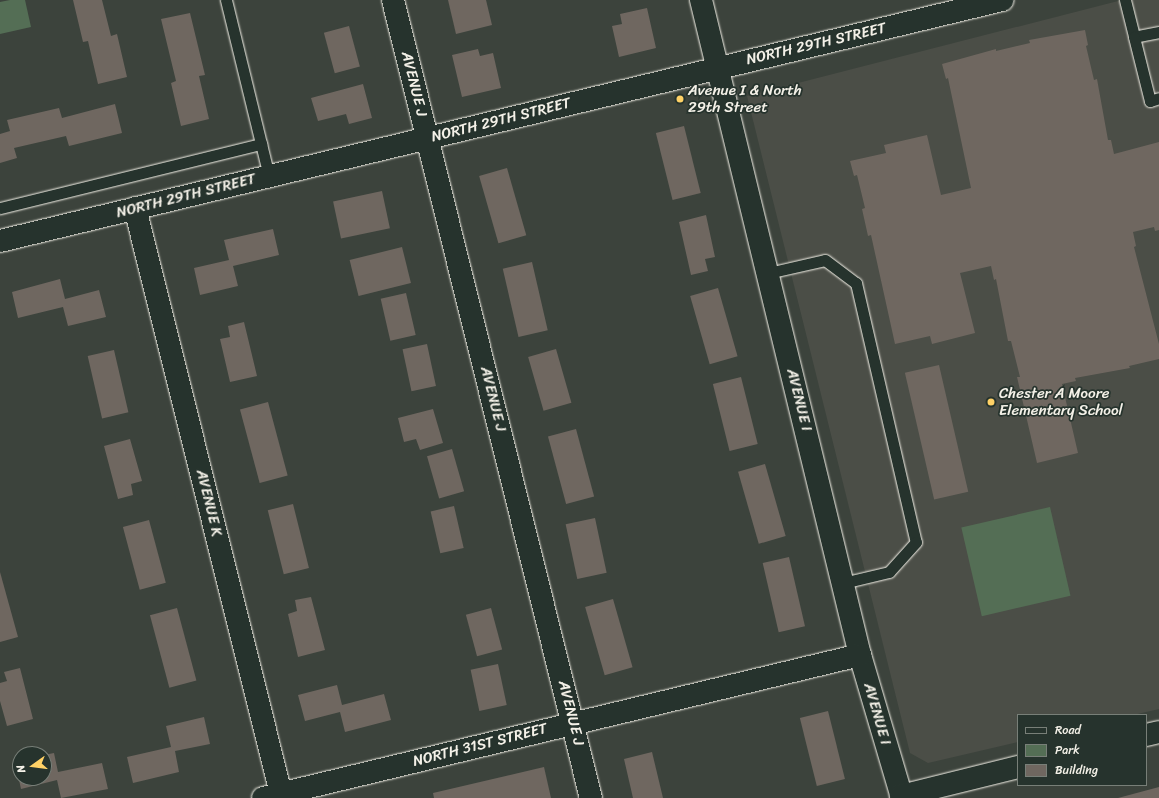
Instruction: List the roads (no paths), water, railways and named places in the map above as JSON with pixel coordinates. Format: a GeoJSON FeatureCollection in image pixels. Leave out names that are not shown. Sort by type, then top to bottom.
{"type":"FeatureCollection","features":[{"type":"Feature","properties":{"kind":"street","name":"AVENUE J"},"geometry":{"type":"LineString","coordinates":[[393,0],[591,798]]}},
{"type":"Feature","properties":{"kind":"street","name":"AVENUE I"},"geometry":{"type":"LineString","coordinates":[[701,0],[844,583],[860,655],[902,797]]}},
{"type":"Feature","properties":{"kind":"street","name":"NORTH 29TH STREET"},"geometry":{"type":"LineString","coordinates":[[0,241],[717,67],[1002,0]]}},
{"type":"Feature","properties":{"kind":"street","name":"AVENUE K"},"geometry":{"type":"LineString","coordinates":[[135,208],[276,796]]}},
{"type":"Feature","properties":{"kind":"street","name":"NORTH 31ST STREET"},"geometry":{"type":"LineString","coordinates":[[276,796],[573,723],[860,655]]}},
{"type":"Feature","properties":{"kind":"street"},"geometry":{"type":"LineString","coordinates":[[1147,735],[1159,732]]}},
{"type":"Feature","properties":{"kind":"street"},"geometry":{"type":"LineString","coordinates":[[902,797],[1017,767]]}},
{"type":"Feature","properties":{"kind":"lane"},"geometry":{"type":"LineString","coordinates":[[226,0],[269,176]]}},
{"type":"Feature","properties":{"kind":"lane"},"geometry":{"type":"LineString","coordinates":[[1125,0],[1150,101],[1159,98]]}},
{"type":"Feature","properties":{"kind":"lane"},"geometry":{"type":"LineString","coordinates":[[1134,37],[1159,32]]}},
{"type":"Feature","properties":{"kind":"lane"},"geometry":{"type":"LineString","coordinates":[[0,208],[261,144]]}},
{"type":"Feature","properties":{"kind":"lane"},"geometry":{"type":"LineString","coordinates":[[768,273],[825,260],[856,283],[916,542],[889,572],[844,583]]}},
{"type":"Feature","properties":{"kind":"place","name":"Avenue I & North 29th Street"},"geometry":{"type":"Point","coordinates":[680,99]}},
{"type":"Feature","properties":{"kind":"place","name":"Chester A Moore Elementary School"},"geometry":{"type":"Point","coordinates":[991,402]}}]}
